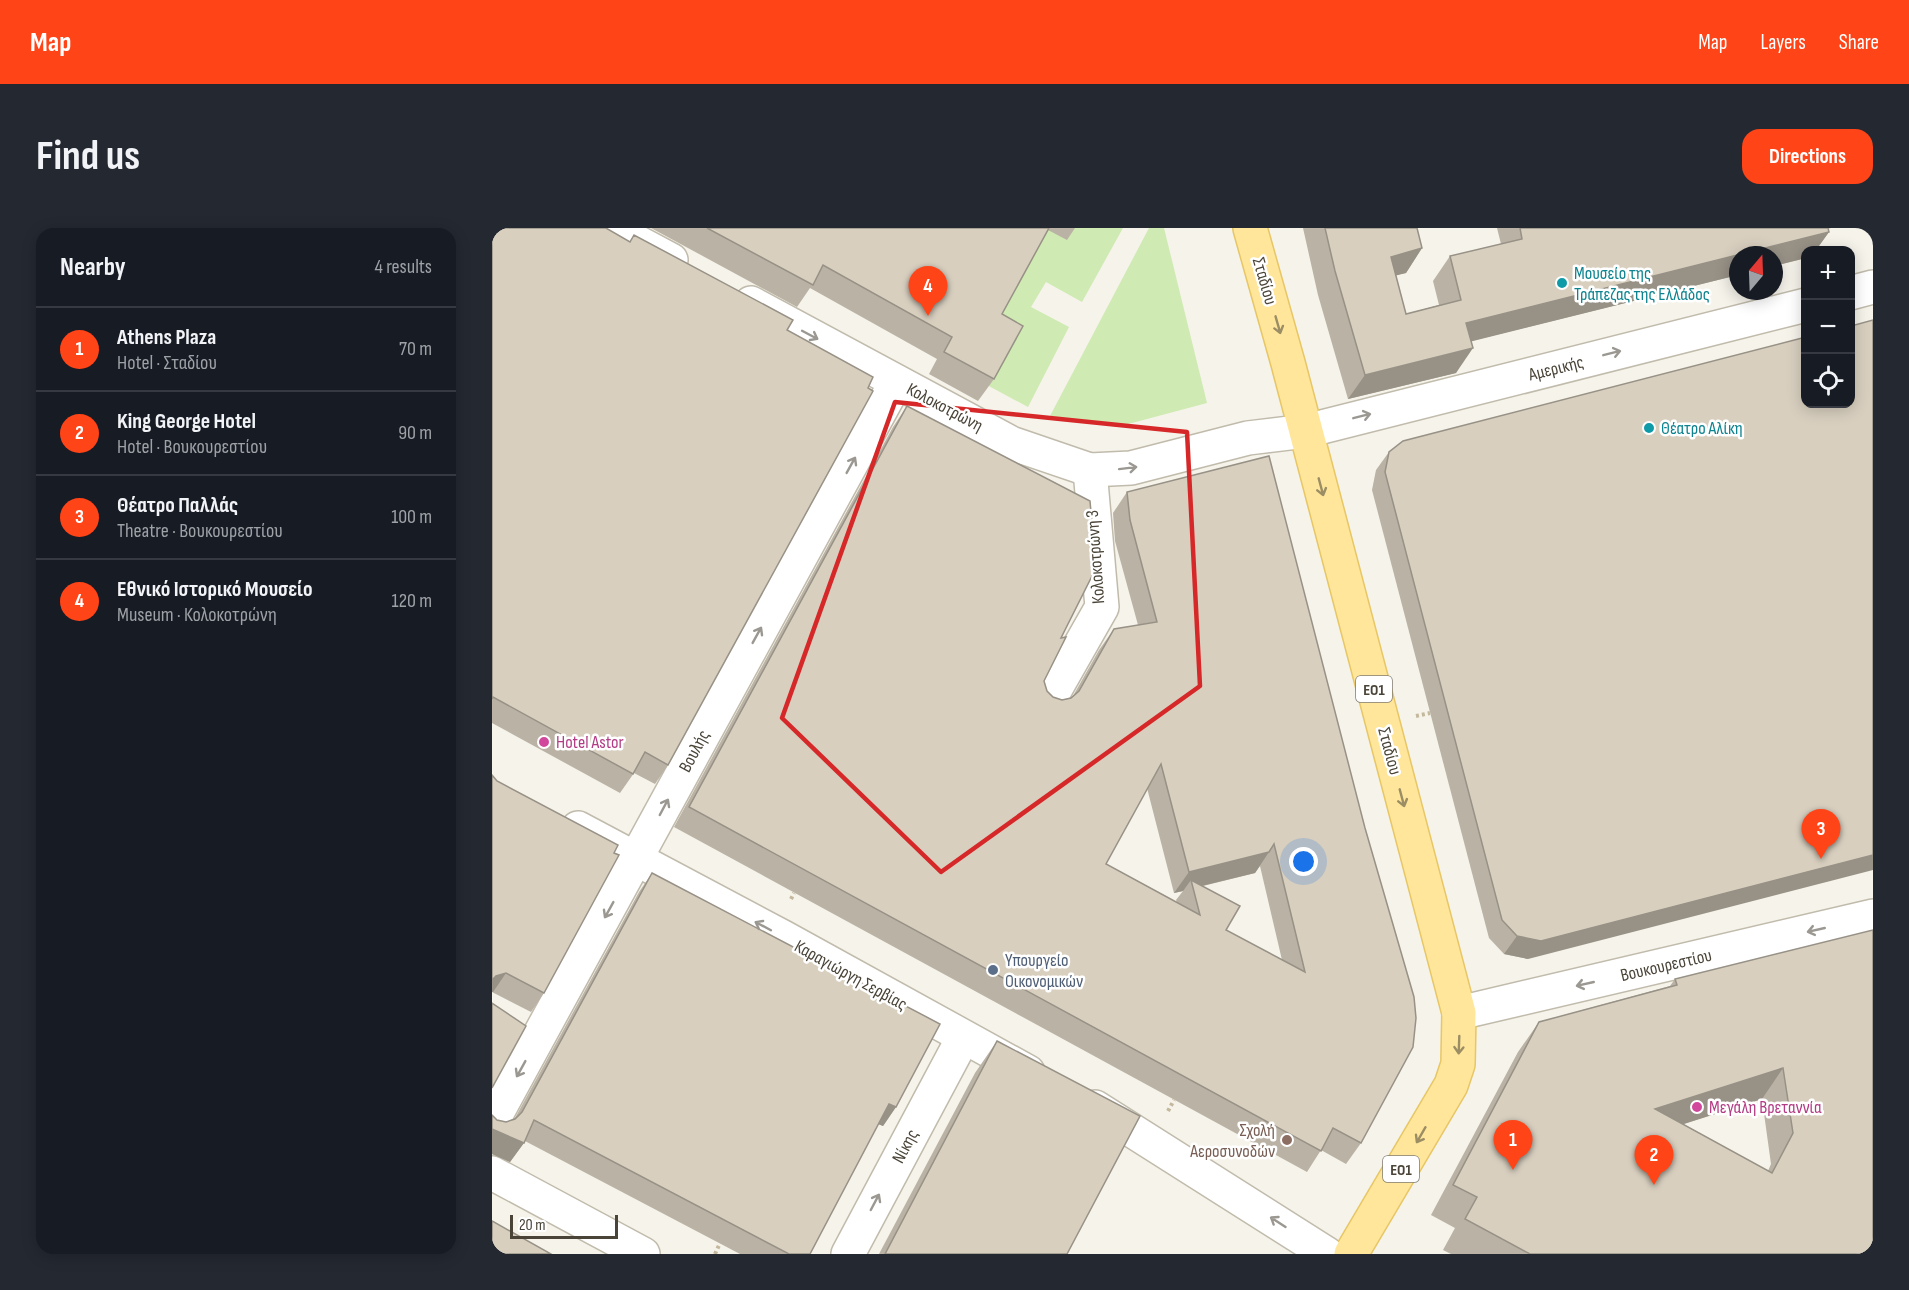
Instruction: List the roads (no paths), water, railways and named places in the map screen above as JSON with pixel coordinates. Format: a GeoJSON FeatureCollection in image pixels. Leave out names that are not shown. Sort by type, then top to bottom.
{"type":"FeatureCollection","features":[{"type":"Feature","properties":{"kind":"main road","name":"Σταδίου"},"geometry":{"type":"LineString","coordinates":[[1250,228],[1306,431],[1459,1013],[1458,1064],[1450,1085],[1351,1254]]}},
{"type":"Feature","properties":{"kind":"street","name":"Κολοκοτρώνη"},"geometry":{"type":"LineString","coordinates":[[612,228],[1011,443],[1090,470],[1131,468],[1248,438],[1306,431]]}},
{"type":"Feature","properties":{"kind":"street"},"geometry":{"type":"LineString","coordinates":[[1855,292],[1873,287]]}},
{"type":"Feature","properties":{"kind":"street","name":"Αμερικής"},"geometry":{"type":"LineString","coordinates":[[1306,431],[1801,306]]}},
{"type":"Feature","properties":{"kind":"street","name":"Βουλής"},"geometry":{"type":"LineString","coordinates":[[492,1122],[896,382]]}},
{"type":"Feature","properties":{"kind":"street","name":"Κολοκοτρώνη 3"},"geometry":{"type":"LineString","coordinates":[[1048,702],[1102,607],[1090,470]]}},
{"type":"Feature","properties":{"kind":"street","name":"Καραγιώργη Σερβίας"},"geometry":{"type":"LineString","coordinates":[[554,816],[783,937],[963,1038],[1064,1091],[1174,1156],[1327,1254]]}},
{"type":"Feature","properties":{"kind":"street","name":"Βουκουρεστίου"},"geometry":{"type":"LineString","coordinates":[[1459,1013],[1873,916]]}},
{"type":"Feature","properties":{"kind":"street"},"geometry":{"type":"LineString","coordinates":[[511,1022],[539,1038]]}},
{"type":"Feature","properties":{"kind":"street","name":"Νίκης"},"geometry":{"type":"LineString","coordinates":[[848,1254],[963,1038]]}},
{"type":"Feature","properties":{"kind":"street"},"geometry":{"type":"LineString","coordinates":[[492,1173],[643,1254]]}},
{"type":"Feature","properties":{"kind":"place","name":"Μουσείο της Τράπεζας της Ελλάδος"},"geometry":{"type":"Point","coordinates":[1562,283]}},
{"type":"Feature","properties":{"kind":"place","name":"Εθνικό Ιστορικό Μουσείο"},"geometry":{"type":"Point","coordinates":[928,316]}},
{"type":"Feature","properties":{"kind":"place","name":"Θέατρο Αλίκη"},"geometry":{"type":"Point","coordinates":[1649,428]}},
{"type":"Feature","properties":{"kind":"place","name":"Hotel Astor"},"geometry":{"type":"Point","coordinates":[544,742]}},
{"type":"Feature","properties":{"kind":"place","name":"Θέατρο Παλλάς"},"geometry":{"type":"Point","coordinates":[1821,859]}},
{"type":"Feature","properties":{"kind":"place","name":"Υπουργείο Οικονομικών"},"geometry":{"type":"Point","coordinates":[993,970]}},
{"type":"Feature","properties":{"kind":"place","name":"Μεγάλη Βρεταννία"},"geometry":{"type":"Point","coordinates":[1697,1107]}},
{"type":"Feature","properties":{"kind":"place","name":"Σχολή Αεροσυνοδών"},"geometry":{"type":"Point","coordinates":[1287,1140]}},
{"type":"Feature","properties":{"kind":"place","name":"Athens Plaza"},"geometry":{"type":"Point","coordinates":[1513,1170]}},
{"type":"Feature","properties":{"kind":"place","name":"King George Hotel"},"geometry":{"type":"Point","coordinates":[1654,1185]}}]}
